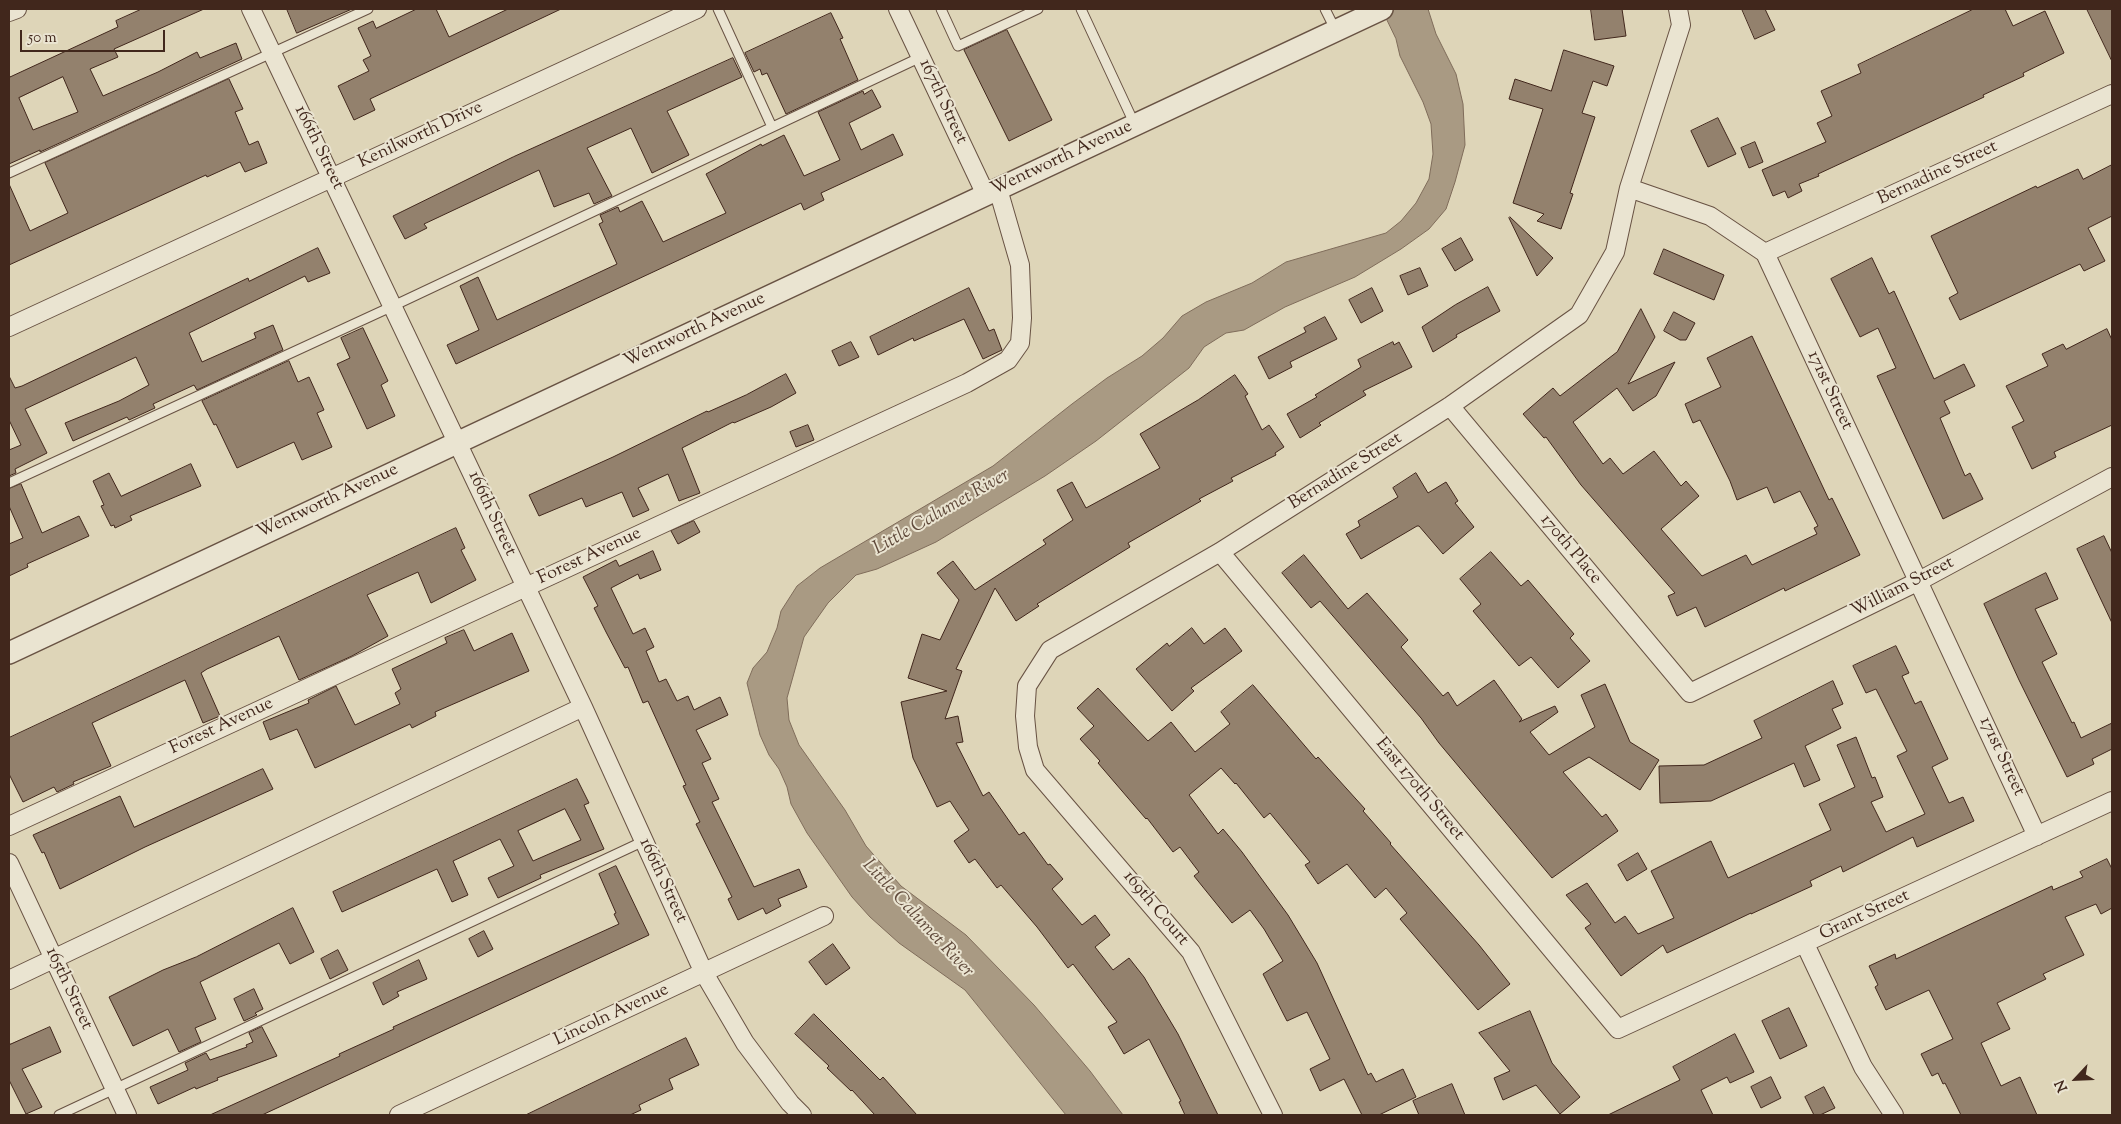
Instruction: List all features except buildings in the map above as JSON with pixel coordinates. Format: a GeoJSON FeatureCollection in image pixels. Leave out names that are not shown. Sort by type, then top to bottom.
{"type":"FeatureCollection","features":[{"type":"Feature","properties":{"kind":"street"},"geometry":{"type":"LineString","coordinates":[[9,12],[17,9]]}},
{"type":"Feature","properties":{"kind":"street","name":"166th Street"},"geometry":{"type":"LineString","coordinates":[[251,9],[333,177],[456,442],[582,706],[704,973],[745,1043],[790,1103],[802,1115]]}},
{"type":"Feature","properties":{"kind":"street","name":"Kenilworth Drive"},"geometry":{"type":"LineString","coordinates":[[9,327],[698,9]]}},
{"type":"Feature","properties":{"kind":"street","name":"167th Street"},"geometry":{"type":"LineString","coordinates":[[898,9],[992,192]]}},
{"type":"Feature","properties":{"kind":"street","name":"Wentworth Avenue"},"geometry":{"type":"LineString","coordinates":[[9,653],[1382,9]]}},
{"type":"Feature","properties":{"kind":"street"},"geometry":{"type":"LineString","coordinates":[[1678,9],[1681,25],[1629,188],[1710,216],[1765,253]]}},
{"type":"Feature","properties":{"kind":"street","name":"Bernadine Street"},"geometry":{"type":"LineString","coordinates":[[1765,253],[2112,94]]}},
{"type":"Feature","properties":{"kind":"street","name":"Bernadine Street"},"geometry":{"type":"LineString","coordinates":[[1025,716],[1027,686],[1050,650],[1220,552],[1450,406],[1579,315],[1614,252],[1629,188]]}},
{"type":"Feature","properties":{"kind":"street","name":"Forest Avenue"},"geometry":{"type":"LineString","coordinates":[[9,826],[958,387],[1008,360],[1020,344],[1022,318],[1020,265],[992,192]]}},
{"type":"Feature","properties":{"kind":"street","name":"171st Street"},"geometry":{"type":"LineString","coordinates":[[1765,253],[2038,836]]}},
{"type":"Feature","properties":{"kind":"street","name":"170th Place"},"geometry":{"type":"LineString","coordinates":[[1450,406],[1690,693]]}},
{"type":"Feature","properties":{"kind":"street","name":"William Street"},"geometry":{"type":"LineString","coordinates":[[1690,693],[1919,582],[2112,477]]}},
{"type":"Feature","properties":{"kind":"street","name":"East 170th Street"},"geometry":{"type":"LineString","coordinates":[[1220,552],[1618,1029]]}},
{"type":"Feature","properties":{"kind":"street"},"geometry":{"type":"LineString","coordinates":[[9,980],[582,706]]}},
{"type":"Feature","properties":{"kind":"street","name":"169th Court"},"geometry":{"type":"LineString","coordinates":[[1025,716],[1028,747],[1036,770],[1191,952],[1273,1115]]}},
{"type":"Feature","properties":{"kind":"street","name":"Grant Street"},"geometry":{"type":"LineString","coordinates":[[1618,1029],[2112,801]]}},
{"type":"Feature","properties":{"kind":"street","name":"165th Street"},"geometry":{"type":"LineString","coordinates":[[9,863],[127,1115]]}},
{"type":"Feature","properties":{"kind":"street","name":"Lincoln Avenue"},"geometry":{"type":"LineString","coordinates":[[399,1115],[824,916]]}},
{"type":"Feature","properties":{"kind":"street"},"geometry":{"type":"LineString","coordinates":[[1805,944],[1863,1067],[1894,1115]]}},
{"type":"Feature","properties":{"kind":"lane"},"geometry":{"type":"LineString","coordinates":[[9,174],[368,9]]}},
{"type":"Feature","properties":{"kind":"lane"},"geometry":{"type":"LineString","coordinates":[[718,9],[772,127]]}},
{"type":"Feature","properties":{"kind":"lane"},"geometry":{"type":"LineString","coordinates":[[941,9],[958,46],[1038,9]]}},
{"type":"Feature","properties":{"kind":"lane"},"geometry":{"type":"LineString","coordinates":[[1081,9],[1135,125]]}},
{"type":"Feature","properties":{"kind":"lane"},"geometry":{"type":"LineString","coordinates":[[1326,9],[1336,30]]}},
{"type":"Feature","properties":{"kind":"lane"},"geometry":{"type":"LineString","coordinates":[[9,483],[393,306],[921,57]]}},
{"type":"Feature","properties":{"kind":"lane"},"geometry":{"type":"LineString","coordinates":[[59,1115],[644,840]]}},
{"type":"Feature","properties":{"kind":"water","name":"Little Calumet River"},"geometry":{"type":"Polygon","coordinates":[[[1382,9],[1428,9],[1436,34],[1456,74],[1463,104],[1465,145],[1455,182],[1446,209],[1429,229],[1401,249],[1355,277],[1285,307],[1244,330],[1226,333],[1204,347],[1189,368],[1096,441],[1045,476],[936,542],[877,569],[856,575],[828,603],[804,637],[787,698],[789,720],[799,745],[845,810],[866,846],[901,886],[966,935],[1034,1005],[1090,1071],[1123,1115],[1066,1115],[965,990],[899,943],[870,917],[852,897],[807,833],[791,804],[787,787],[779,769],[769,755],[760,735],[747,683],[753,668],[767,652],[777,628],[781,611],[797,586],[820,568],[993,466],[1107,378],[1142,356],[1163,338],[1182,316],[1206,302],[1252,283],[1286,262],[1386,233],[1401,221],[1416,203],[1429,179],[1433,154],[1431,124],[1423,102],[1400,56],[1396,39],[1382,9]]]}}]}
